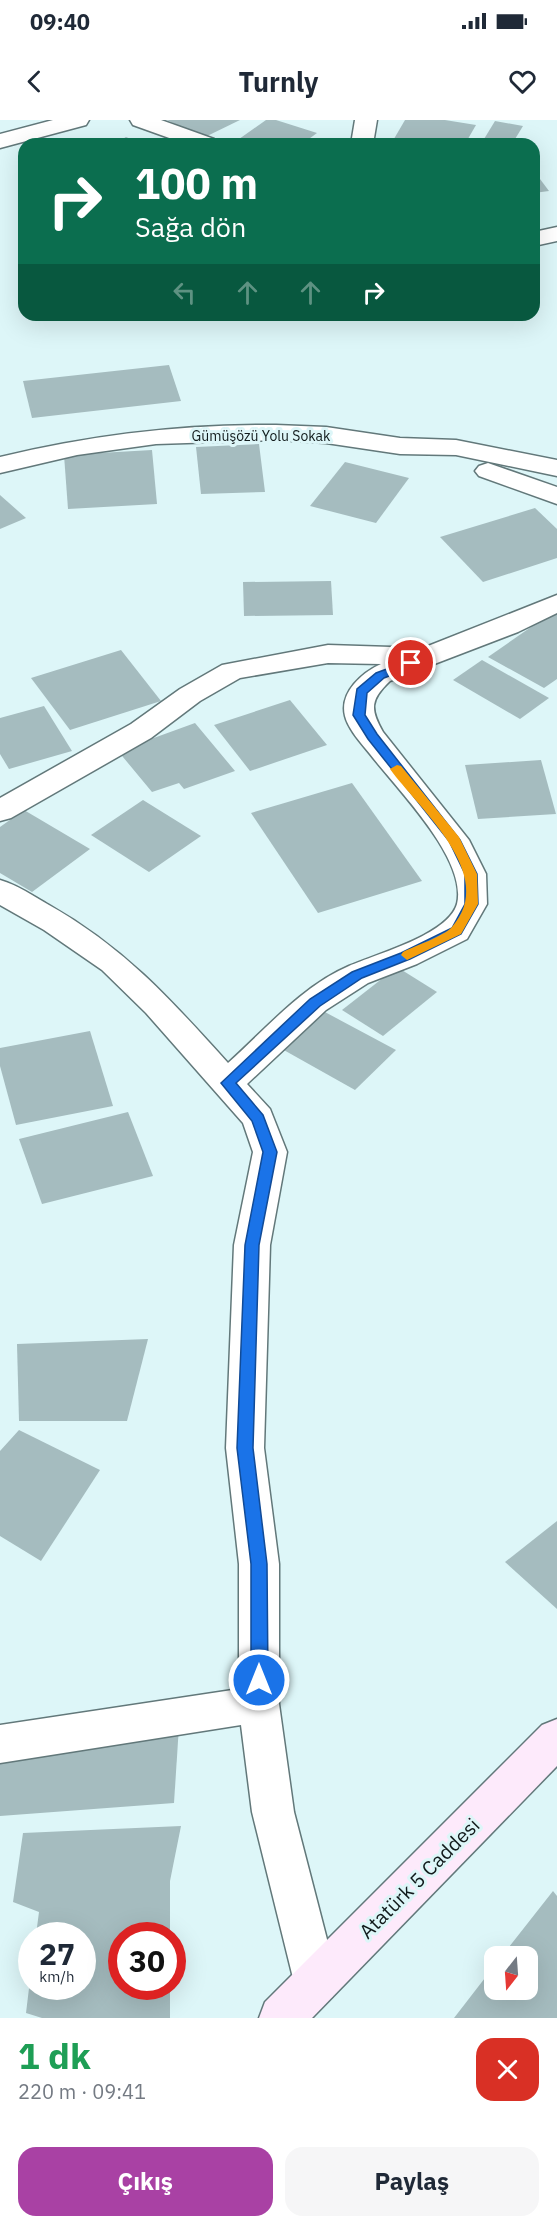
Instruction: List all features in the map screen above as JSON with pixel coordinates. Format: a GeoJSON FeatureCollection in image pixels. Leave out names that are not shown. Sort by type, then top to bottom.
{"type":"FeatureCollection","features":[{"type":"Feature","properties":{"kind":"main road","name":"Atatürk 5 Caddesi"},"geometry":{"type":"LineString","coordinates":[[281,2018],[557,1738]]}},
{"type":"Feature","properties":{"kind":"street"},"geometry":{"type":"LineString","coordinates":[[0,141],[78,120]]}},
{"type":"Feature","properties":{"kind":"street"},"geometry":{"type":"LineString","coordinates":[[141,120],[190,138]]}},
{"type":"Feature","properties":{"kind":"street"},"geometry":{"type":"LineString","coordinates":[[363,138],[366,120]]}},
{"type":"Feature","properties":{"kind":"street"},"geometry":{"type":"LineString","coordinates":[[540,238],[557,234]]}},
{"type":"Feature","properties":{"kind":"street","name":"Gümüşözü Yolu Sokak"},"geometry":{"type":"LineString","coordinates":[[0,465],[85,446],[210,434],[315,434],[400,446],[442,446],[482,450],[557,468]]}},
{"type":"Feature","properties":{"kind":"street"},"geometry":{"type":"LineString","coordinates":[[400,446],[502,474],[557,496]]}},
{"type":"Feature","properties":{"kind":"street"},"geometry":{"type":"LineString","coordinates":[[228,1083],[315,1002],[357,975],[406,956],[456,931],[471,904],[471,874],[454,840],[372,737],[359,715],[362,692],[380,675],[507,626],[557,603]]}},
{"type":"Feature","properties":{"kind":"street"},"geometry":{"type":"LineString","coordinates":[[0,811],[141,731],[190,695],[232,671],[328,654],[426,657]]}},
{"type":"Feature","properties":{"kind":"street"},"geometry":{"type":"LineString","coordinates":[[0,891],[55,922],[113,962],[157,1005],[258,1118],[270,1152],[252,1245],[245,1448],[259,1564],[259,1704],[273,1812],[316,1982]]}},
{"type":"Feature","properties":{"kind":"street"},"geometry":{"type":"LineString","coordinates":[[0,1744],[259,1704]]}},
{"type":"Feature","properties":{"kind":"building"},"geometry":{"type":"Polygon","coordinates":[[[167,120],[240,120],[203,138],[167,120]]]}},
{"type":"Feature","properties":{"kind":"building"},"geometry":{"type":"Polygon","coordinates":[[[266,120],[276,120],[317,133],[310,138],[240,138],[266,120]]]}},
{"type":"Feature","properties":{"kind":"building"},"geometry":{"type":"Polygon","coordinates":[[[405,120],[445,120],[476,125],[468,138],[394,138],[405,120]]]}},
{"type":"Feature","properties":{"kind":"building"},"geometry":{"type":"Polygon","coordinates":[[[495,121],[523,126],[516,138],[485,138],[495,121]]]}},
{"type":"Feature","properties":{"kind":"building"},"geometry":{"type":"Polygon","coordinates":[[[540,179],[549,191],[540,192],[540,179]]]}},
{"type":"Feature","properties":{"kind":"building"},"geometry":{"type":"Polygon","coordinates":[[[169,365],[181,401],[32,418],[23,381],[169,365]]]}},
{"type":"Feature","properties":{"kind":"building"},"geometry":{"type":"Polygon","coordinates":[[[259,444],[265,492],[201,494],[196,447],[259,444]]]}},
{"type":"Feature","properties":{"kind":"building"},"geometry":{"type":"Polygon","coordinates":[[[152,450],[157,504],[68,509],[64,455],[152,450]]]}},
{"type":"Feature","properties":{"kind":"building"},"geometry":{"type":"Polygon","coordinates":[[[345,462],[409,478],[376,523],[310,506],[345,462]]]}},
{"type":"Feature","properties":{"kind":"building"},"geometry":{"type":"Polygon","coordinates":[[[0,495],[26,518],[0,529],[0,495]]]}},
{"type":"Feature","properties":{"kind":"building"},"geometry":{"type":"Polygon","coordinates":[[[535,508],[557,529],[557,558],[483,582],[440,537],[535,508]]]}},
{"type":"Feature","properties":{"kind":"building"},"geometry":{"type":"Polygon","coordinates":[[[331,581],[333,615],[244,616],[243,582],[331,581]]]}},
{"type":"Feature","properties":{"kind":"building"},"geometry":{"type":"Polygon","coordinates":[[[557,609],[557,679],[544,688],[488,657],[557,609]]]}},
{"type":"Feature","properties":{"kind":"building"},"geometry":{"type":"Polygon","coordinates":[[[121,650],[161,701],[70,730],[31,678],[121,650]]]}},
{"type":"Feature","properties":{"kind":"building"},"geometry":{"type":"Polygon","coordinates":[[[482,660],[549,698],[520,719],[453,680],[482,660]]]}},
{"type":"Feature","properties":{"kind":"building"},"geometry":{"type":"Polygon","coordinates":[[[290,700],[327,745],[250,771],[214,725],[290,700]]]}},
{"type":"Feature","properties":{"kind":"building"},"geometry":{"type":"Polygon","coordinates":[[[44,706],[72,751],[9,769],[0,754],[0,718],[44,706]]]}},
{"type":"Feature","properties":{"kind":"building"},"geometry":{"type":"Polygon","coordinates":[[[195,723],[235,771],[184,789],[179,783],[152,792],[118,751],[195,723]]]}},
{"type":"Feature","properties":{"kind":"building"},"geometry":{"type":"Polygon","coordinates":[[[541,760],[556,814],[478,819],[465,765],[541,760]]]}},
{"type":"Feature","properties":{"kind":"building"},"geometry":{"type":"Polygon","coordinates":[[[352,783],[422,881],[318,913],[251,813],[352,783]]]}},
{"type":"Feature","properties":{"kind":"building"},"geometry":{"type":"Polygon","coordinates":[[[143,800],[201,836],[149,872],[91,835],[143,800]]]}},
{"type":"Feature","properties":{"kind":"building"},"geometry":{"type":"Polygon","coordinates":[[[24,810],[90,849],[32,892],[0,873],[0,827],[24,810]]]}},
{"type":"Feature","properties":{"kind":"building"},"geometry":{"type":"Polygon","coordinates":[[[397,967],[437,992],[383,1036],[342,1010],[397,967]]]}},
{"type":"Feature","properties":{"kind":"building"},"geometry":{"type":"Polygon","coordinates":[[[323,1011],[396,1050],[355,1090],[282,1049],[323,1011]]]}},
{"type":"Feature","properties":{"kind":"building"},"geometry":{"type":"Polygon","coordinates":[[[90,1031],[113,1106],[16,1125],[0,1066],[0,1048],[90,1031]]]}},
{"type":"Feature","properties":{"kind":"building"},"geometry":{"type":"Polygon","coordinates":[[[128,1112],[153,1176],[42,1204],[19,1139],[128,1112]]]}},
{"type":"Feature","properties":{"kind":"building"},"geometry":{"type":"Polygon","coordinates":[[[148,1339],[127,1421],[19,1421],[17,1344],[148,1339]]]}},
{"type":"Feature","properties":{"kind":"building"},"geometry":{"type":"Polygon","coordinates":[[[19,1430],[100,1470],[41,1561],[0,1536],[0,1451],[19,1430]]]}},
{"type":"Feature","properties":{"kind":"building"},"geometry":{"type":"Polygon","coordinates":[[[557,1521],[557,1609],[505,1562],[557,1521]]]}},
{"type":"Feature","properties":{"kind":"building"},"geometry":{"type":"Polygon","coordinates":[[[179,1726],[174,1803],[0,1816],[0,1753],[179,1726]]]}},
{"type":"Feature","properties":{"kind":"building"},"geometry":{"type":"Polygon","coordinates":[[[181,1826],[170,1881],[170,1922],[108,1922],[108,2000],[170,2000],[170,2018],[42,2018],[26,2013],[28,2000],[96,2000],[96,1922],[38,1922],[39,1912],[13,1902],[23,1833],[181,1826]]]}},
{"type":"Feature","properties":{"kind":"building"},"geometry":{"type":"Polygon","coordinates":[[[553,1891],[557,1896],[557,2018],[454,2018],[484,1979],[484,2000],[538,2000],[538,1946],[510,1946],[553,1891]]]}},
{"type":"Feature","properties":{"kind":"slow traffic"},"geometry":{"type":"LineString","coordinates":[[397,769],[454,840],[471,874],[471,904],[456,931],[407,955]]}},
{"type":"Feature","properties":{"kind":"route"},"geometry":{"type":"LineString","coordinates":[[259,1680],[259,1564],[245,1448],[252,1245],[270,1152],[258,1118],[228,1083],[315,1002],[357,975],[406,956],[456,931],[471,904],[471,874],[454,840],[372,737],[359,715],[362,692],[380,675],[411,663]]}}]}
